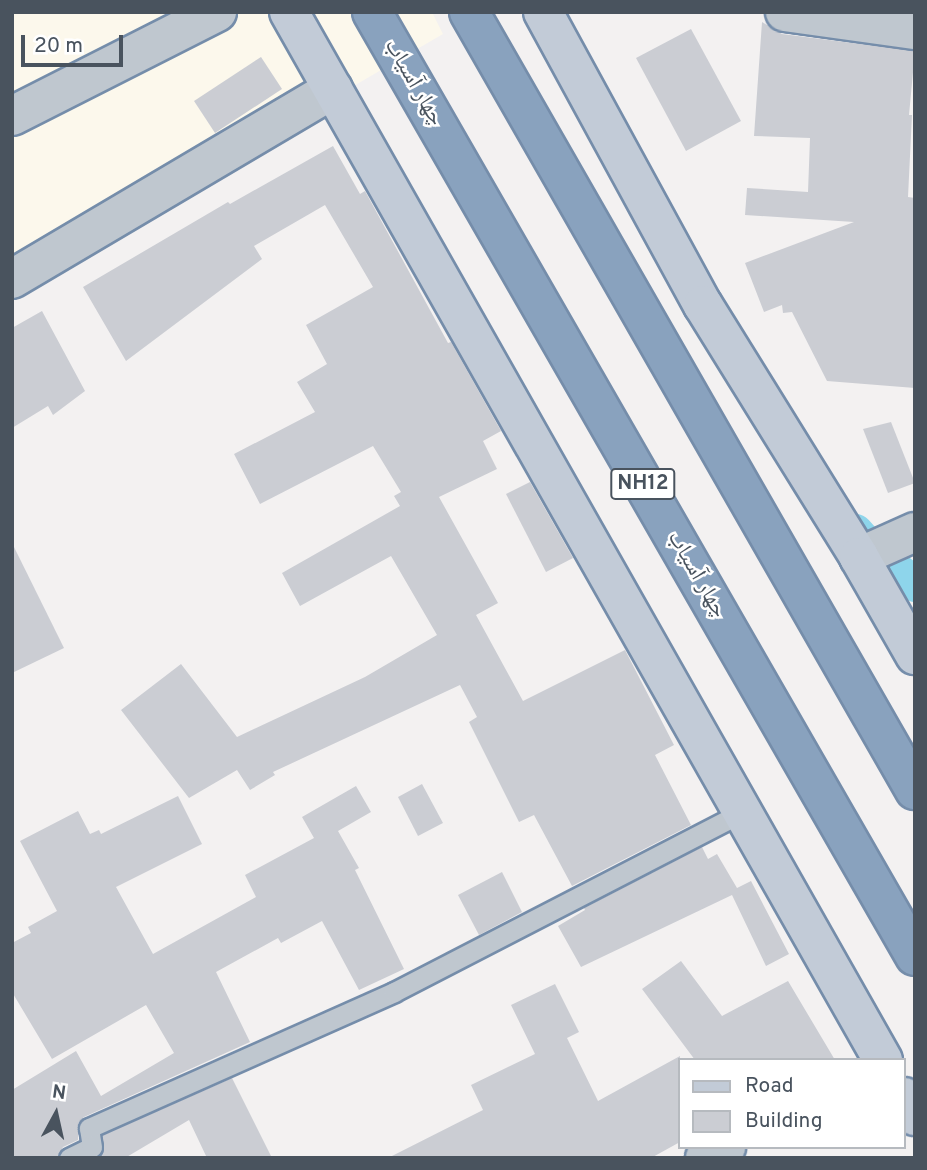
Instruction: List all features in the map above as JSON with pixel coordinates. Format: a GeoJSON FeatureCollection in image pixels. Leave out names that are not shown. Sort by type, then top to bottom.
{"type":"FeatureCollection","features":[{"type":"Feature","properties":{"kind":"highway","name":"چهار آسیاب"},"geometry":{"type":"LineString","coordinates":[[372,12],[915,956]]}},
{"type":"Feature","properties":{"kind":"highway"},"geometry":{"type":"LineString","coordinates":[[469,12],[915,790]]}},
{"type":"Feature","properties":{"kind":"street"},"geometry":{"type":"LineString","coordinates":[[12,116],[217,12]]}},
{"type":"Feature","properties":{"kind":"street"},"geometry":{"type":"LineString","coordinates":[[289,12],[882,1058]]}},
{"type":"Feature","properties":{"kind":"street"},"geometry":{"type":"LineString","coordinates":[[543,12],[703,305],[859,557],[915,655]]}},
{"type":"Feature","properties":{"kind":"street"},"geometry":{"type":"LineString","coordinates":[[785,12],[915,30]]}},
{"type":"Feature","properties":{"kind":"street"},"geometry":{"type":"LineString","coordinates":[[12,279],[332,89]]}},
{"type":"Feature","properties":{"kind":"street"},"geometry":{"type":"LineString","coordinates":[[859,557],[907,535]]}},
{"type":"Feature","properties":{"kind":"street"},"geometry":{"type":"LineString","coordinates":[[906,1100],[915,1116]]}},
{"type":"Feature","properties":{"kind":"street"},"geometry":{"type":"LineString","coordinates":[[705,1158],[722,1149]]}},
{"type":"Feature","properties":{"kind":"lane"},"geometry":{"type":"LineString","coordinates":[[69,1158],[92,1147],[89,1128],[394,992],[743,812]]}},
{"type":"Feature","properties":{"kind":"shaded area"},"geometry":{"type":"Polygon","coordinates":[[[12,12],[432,12],[443,34],[12,285],[12,12]]]}},
{"type":"Feature","properties":{"kind":"building"},"geometry":{"type":"Polygon","coordinates":[[[762,22],[782,34],[915,51],[909,115],[912,115],[908,197],[915,198],[915,388],[827,381],[792,312],[783,313],[782,305],[764,312],[745,263],[854,222],[745,215],[747,188],[808,192],[810,138],[754,136],[762,22]]]}},
{"type":"Feature","properties":{"kind":"building"},"geometry":{"type":"Polygon","coordinates":[[[691,29],[741,121],[686,151],[636,58],[691,29]]]}},
{"type":"Feature","properties":{"kind":"building"},"geometry":{"type":"Polygon","coordinates":[[[261,57],[282,89],[215,133],[194,101],[261,57]]]}},
{"type":"Feature","properties":{"kind":"building"},"geometry":{"type":"Polygon","coordinates":[[[333,146],[360,194],[365,191],[448,343],[451,342],[501,431],[483,441],[497,469],[439,497],[498,603],[476,615],[523,701],[625,650],[674,745],[655,755],[691,825],[572,886],[534,815],[519,822],[469,722],[477,717],[460,685],[273,772],[275,775],[250,790],[237,770],[189,798],[121,710],[181,664],[237,737],[365,677],[437,635],[391,556],[300,606],[282,573],[400,506],[394,496],[401,492],[373,446],[260,504],[234,454],[315,412],[297,382],[327,364],[306,325],[373,287],[325,205],[254,246],[262,259],[126,361],[83,287],[228,202],[230,204],[333,146]]]}},
{"type":"Feature","properties":{"kind":"building"},"geometry":{"type":"Polygon","coordinates":[[[42,311],[85,391],[53,415],[48,406],[12,428],[12,328],[42,311]]]}},
{"type":"Feature","properties":{"kind":"building"},"geometry":{"type":"Polygon","coordinates":[[[891,422],[915,483],[888,493],[863,429],[891,422]]]}},
{"type":"Feature","properties":{"kind":"building"},"geometry":{"type":"Polygon","coordinates":[[[530,482],[573,558],[546,572],[506,494],[530,482]]]}},
{"type":"Feature","properties":{"kind":"building"},"geometry":{"type":"Polygon","coordinates":[[[12,543],[64,648],[12,673],[12,543]]]}},
{"type":"Feature","properties":{"kind":"building"},"geometry":{"type":"Polygon","coordinates":[[[422,784],[443,823],[418,836],[398,797],[422,784]]]}},
{"type":"Feature","properties":{"kind":"building"},"geometry":{"type":"Polygon","coordinates":[[[356,786],[371,812],[338,831],[359,868],[355,870],[404,969],[359,990],[322,921],[281,943],[278,938],[216,972],[250,1042],[84,1117],[78,1123],[78,1140],[63,1147],[57,1158],[12,1158],[12,1090],[76,1051],[101,1096],[174,1053],[146,1005],[52,1059],[12,992],[12,943],[31,933],[28,927],[57,911],[20,841],[78,811],[90,834],[99,830],[101,834],[178,796],[202,844],[116,887],[153,954],[256,897],[245,875],[314,838],[302,817],[356,786]]]}},
{"type":"Feature","properties":{"kind":"building"},"geometry":{"type":"Polygon","coordinates":[[[702,847],[708,859],[717,854],[737,888],[751,881],[789,954],[766,966],[732,895],[581,967],[558,926],[585,910],[584,908],[702,847]]]}},
{"type":"Feature","properties":{"kind":"building"},"geometry":{"type":"Polygon","coordinates":[[[502,872],[522,912],[479,935],[458,895],[502,872]]]}},
{"type":"Feature","properties":{"kind":"building"},"geometry":{"type":"Polygon","coordinates":[[[681,961],[722,1016],[788,981],[834,1058],[694,1058],[642,989],[681,961]]]}},
{"type":"Feature","properties":{"kind":"building"},"geometry":{"type":"Polygon","coordinates":[[[555,984],[579,1032],[567,1038],[598,1101],[680,1056],[678,1143],[651,1158],[388,1158],[483,1110],[471,1085],[535,1054],[511,1005],[555,984]]]}},
{"type":"Feature","properties":{"kind":"building"},"geometry":{"type":"Polygon","coordinates":[[[232,1078],[272,1158],[207,1158],[189,1120],[125,1158],[98,1158],[103,1152],[103,1135],[232,1078]]]}},
{"type":"Feature","properties":{"kind":"waterway"},"geometry":{"type":"LineString","coordinates":[[855,531],[874,552],[915,584]]}}]}
